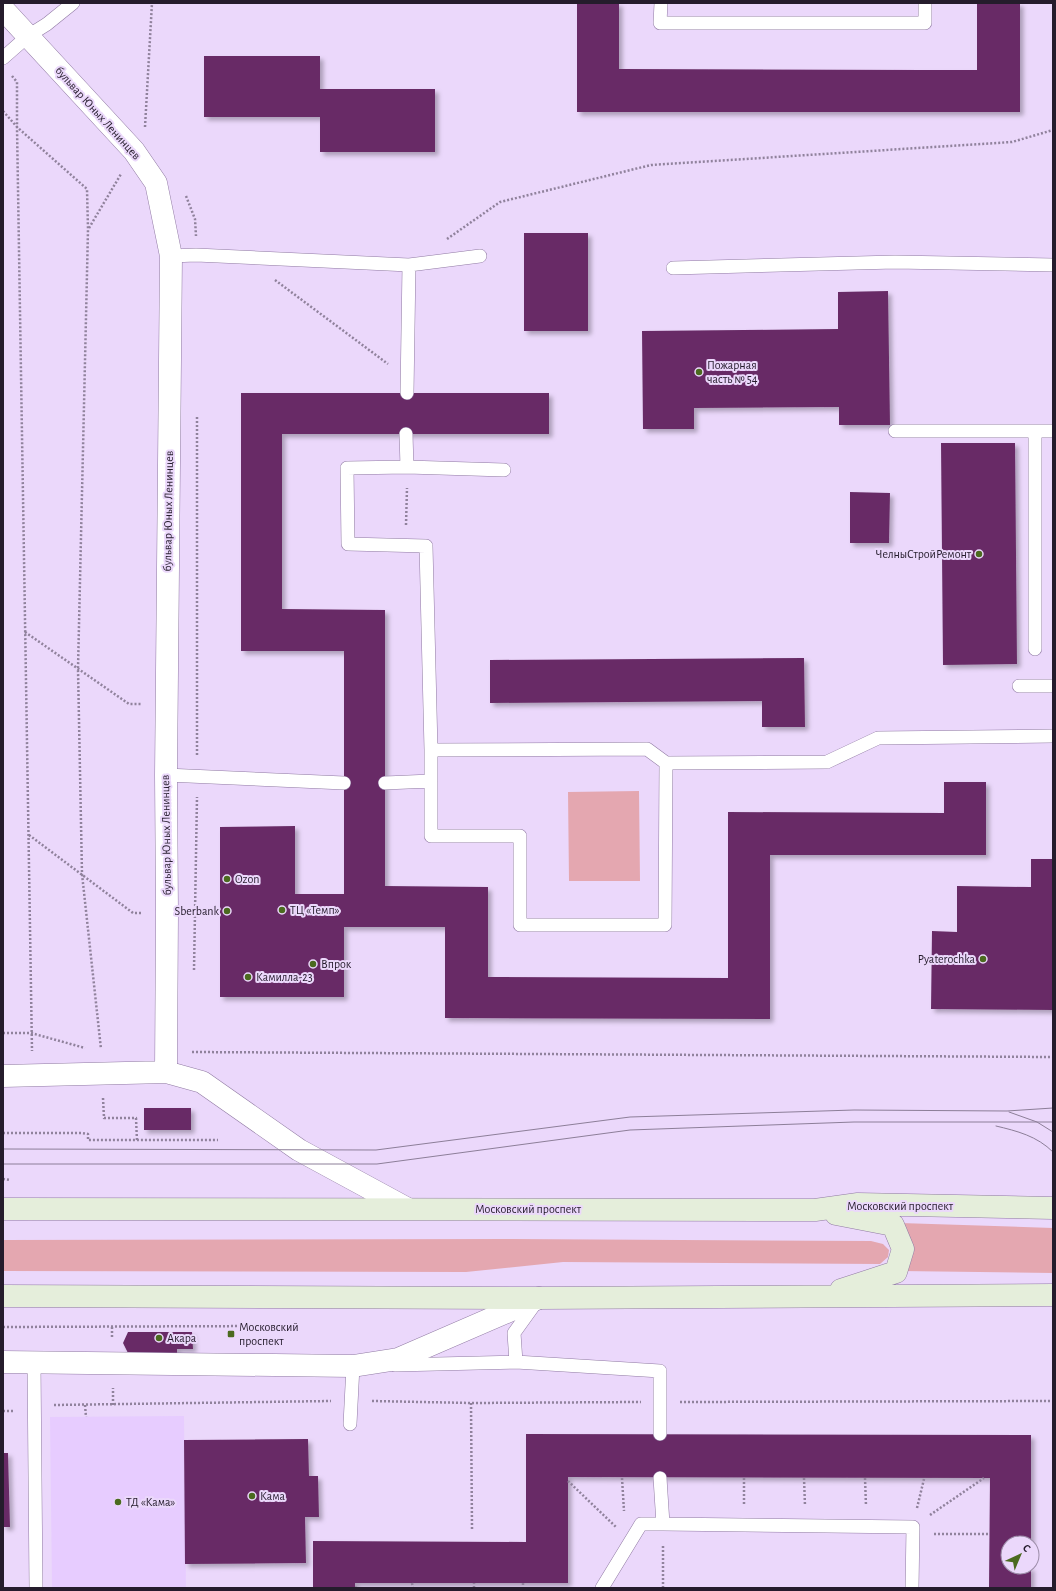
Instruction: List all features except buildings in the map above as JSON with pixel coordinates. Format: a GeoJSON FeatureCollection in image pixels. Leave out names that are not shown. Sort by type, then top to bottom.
{"type":"FeatureCollection","features":[{"type":"Feature","properties":{"kind":"main road","name":"Московский проспект"},"geometry":{"type":"LineString","coordinates":[[3,1209],[406,1208],[815,1210],[858,1204],[1053,1208]]}},
{"type":"Feature","properties":{"kind":"main road"},"geometry":{"type":"LineString","coordinates":[[815,1210],[893,1225],[903,1249],[896,1272],[822,1296]]}},
{"type":"Feature","properties":{"kind":"main road"},"geometry":{"type":"LineString","coordinates":[[3,1296],[539,1298],[1053,1296]]}},
{"type":"Feature","properties":{"kind":"street","name":"бульвар Юных Ленинцев"},"geometry":{"type":"LineString","coordinates":[[3,9],[134,151],[156,183],[171,256],[166,775],[166,1062]]}},
{"type":"Feature","properties":{"kind":"street"},"geometry":{"type":"LineString","coordinates":[[3,1076],[102,1073],[166,1062],[202,1082],[299,1150],[406,1208]]}},
{"type":"Feature","properties":{"kind":"street"},"geometry":{"type":"LineString","coordinates":[[3,1362],[353,1366],[398,1359],[539,1298]]}},
{"type":"Feature","properties":{"kind":"lane"},"geometry":{"type":"LineString","coordinates":[[3,58],[28,36],[47,24],[73,3]]}},
{"type":"Feature","properties":{"kind":"lane"},"geometry":{"type":"LineString","coordinates":[[661,3],[660,23],[925,23],[925,3]]}},
{"type":"Feature","properties":{"kind":"lane"},"geometry":{"type":"LineString","coordinates":[[171,256],[196,255],[409,265],[480,256]]}},
{"type":"Feature","properties":{"kind":"lane"},"geometry":{"type":"LineString","coordinates":[[673,268],[896,262],[1053,265]]}},
{"type":"Feature","properties":{"kind":"lane"},"geometry":{"type":"LineString","coordinates":[[407,393],[409,265]]}},
{"type":"Feature","properties":{"kind":"lane"},"geometry":{"type":"LineString","coordinates":[[895,431],[1053,431]]}},
{"type":"Feature","properties":{"kind":"lane"},"geometry":{"type":"LineString","coordinates":[[1034,431],[1035,649]]}},
{"type":"Feature","properties":{"kind":"lane"},"geometry":{"type":"LineString","coordinates":[[406,434],[407,468]]}},
{"type":"Feature","properties":{"kind":"lane"},"geometry":{"type":"LineString","coordinates":[[504,470],[347,468],[348,544],[426,546],[431,750],[431,836],[520,836],[520,925],[665,925],[666,763]]}},
{"type":"Feature","properties":{"kind":"lane"},"geometry":{"type":"LineString","coordinates":[[1019,686],[1053,686]]}},
{"type":"Feature","properties":{"kind":"lane"},"geometry":{"type":"LineString","coordinates":[[431,750],[647,749],[666,763],[827,762],[878,738],[1053,736]]}},
{"type":"Feature","properties":{"kind":"lane"},"geometry":{"type":"LineString","coordinates":[[166,775],[344,783]]}},
{"type":"Feature","properties":{"kind":"lane"},"geometry":{"type":"LineString","coordinates":[[385,783],[431,781]]}},
{"type":"Feature","properties":{"kind":"lane"},"geometry":{"type":"LineString","coordinates":[[516,1362],[514,1333],[539,1298]]}},
{"type":"Feature","properties":{"kind":"lane"},"geometry":{"type":"LineString","coordinates":[[350,1424],[353,1366],[516,1362],[660,1371],[660,1434]]}},
{"type":"Feature","properties":{"kind":"lane"},"geometry":{"type":"LineString","coordinates":[[34,1363],[36,1588]]}},
{"type":"Feature","properties":{"kind":"lane"},"geometry":{"type":"LineString","coordinates":[[660,1478],[663,1524]]}},
{"type":"Feature","properties":{"kind":"lane"},"geometry":{"type":"LineString","coordinates":[[602,1588],[628,1538],[641,1524],[866,1526],[913,1531],[912,1588]]}},
{"type":"Feature","properties":{"kind":"path"},"geometry":{"type":"LineString","coordinates":[[8,72],[17,82],[31,1033],[33,1075]]}},
{"type":"Feature","properties":{"kind":"path"},"geometry":{"type":"LineString","coordinates":[[3,111],[17,127],[87,189],[88,229],[78,669],[82,874],[102,1052],[95,1050]]}},
{"type":"Feature","properties":{"kind":"path"},"geometry":{"type":"LineString","coordinates":[[442,242],[500,202],[651,165],[1012,142],[1053,130]]}},
{"type":"Feature","properties":{"kind":"path"},"geometry":{"type":"LineString","coordinates":[[245,258],[407,379]]}},
{"type":"Feature","properties":{"kind":"path"},"geometry":{"type":"LineString","coordinates":[[406,546],[407,468]]}},
{"type":"Feature","properties":{"kind":"path"},"geometry":{"type":"LineString","coordinates":[[25,631],[129,704],[197,705]]}},
{"type":"Feature","properties":{"kind":"path"},"geometry":{"type":"LineString","coordinates":[[29,835],[133,913],[195,912]]}},
{"type":"Feature","properties":{"kind":"path"},"geometry":{"type":"LineString","coordinates":[[3,1033],[31,1033],[88,1048]]}},
{"type":"Feature","properties":{"kind":"path"},"geometry":{"type":"LineString","coordinates":[[166,1062],[1053,1057]]}},
{"type":"Feature","properties":{"kind":"path"},"geometry":{"type":"LineString","coordinates":[[102,1073],[104,1118],[136,1118],[137,1141]]}},
{"type":"Feature","properties":{"kind":"path"},"geometry":{"type":"LineString","coordinates":[[3,1133],[80,1133],[88,1134],[88,1140],[218,1140]]}},
{"type":"Feature","properties":{"kind":"path"},"geometry":{"type":"LineString","coordinates":[[3,1180],[10,1180]]}},
{"type":"Feature","properties":{"kind":"path"},"geometry":{"type":"LineString","coordinates":[[3,1328],[262,1326]]}},
{"type":"Feature","properties":{"kind":"path"},"geometry":{"type":"LineString","coordinates":[[35,1405],[350,1401],[471,1403],[1053,1401]]}},
{"type":"Feature","properties":{"kind":"path"},"geometry":{"type":"LineString","coordinates":[[471,1403],[472,1529]]}},
{"type":"Feature","properties":{"kind":"path"},"geometry":{"type":"LineString","coordinates":[[85,1405],[86,1417]]}},
{"type":"Feature","properties":{"kind":"path"},"geometry":{"type":"LineString","coordinates":[[622,1478],[628,1538]]}},
{"type":"Feature","properties":{"kind":"path"},"geometry":{"type":"LineString","coordinates":[[744,1478],[744,1525]]}},
{"type":"Feature","properties":{"kind":"path"},"geometry":{"type":"LineString","coordinates":[[804,1478],[805,1526]]}},
{"type":"Feature","properties":{"kind":"path"},"geometry":{"type":"LineString","coordinates":[[865,1478],[866,1526]]}},
{"type":"Feature","properties":{"kind":"path"},"geometry":{"type":"LineString","coordinates":[[913,1531],[984,1478]]}},
{"type":"Feature","properties":{"kind":"path"},"geometry":{"type":"LineString","coordinates":[[913,1531],[924,1479]]}},
{"type":"Feature","properties":{"kind":"path"},"geometry":{"type":"LineString","coordinates":[[568,1481],[628,1538]]}},
{"type":"Feature","properties":{"kind":"path"},"geometry":{"type":"LineString","coordinates":[[663,1524],[663,1588]]}},
{"type":"Feature","properties":{"kind":"path"},"geometry":{"type":"LineString","coordinates":[[913,1531],[989,1534]]}},
{"type":"Feature","properties":{"kind":"path"},"geometry":{"type":"LineString","coordinates":[[412,1583],[413,1588]]}},
{"type":"Feature","properties":{"kind":"path"},"geometry":{"type":"LineString","coordinates":[[474,1583],[474,1588]]}},
{"type":"Feature","properties":{"kind":"path"},"geometry":{"type":"LineString","coordinates":[[523,1583],[523,1588]]}},
{"type":"Feature","properties":{"kind":"shaded area"},"geometry":{"type":"Polygon","coordinates":[[[639,791],[640,881],[569,881],[568,792],[639,791]]]}},
{"type":"Feature","properties":{"kind":"shaded area"},"geometry":{"type":"Polygon","coordinates":[[[900,1223],[1053,1228],[1053,1273],[900,1271],[900,1223]]]}},
{"type":"Feature","properties":{"kind":"shaded area"},"geometry":{"type":"Polygon","coordinates":[[[512,1239],[871,1241],[883,1244],[889,1250],[888,1257],[880,1264],[563,1262],[466,1272],[3,1271],[3,1240],[512,1239]]]}},
{"type":"Feature","properties":{"kind":"shaded area","name":"ТД «Кама»"},"geometry":{"type":"Polygon","coordinates":[[[184,1416],[186,1588],[52,1588],[50,1417],[184,1416]]]}},
{"type":"Feature","properties":{"kind":"tram line"},"geometry":{"type":"LineString","coordinates":[[3,1149],[376,1150],[630,1117],[854,1110],[1007,1111],[1053,1108]]}},
{"type":"Feature","properties":{"kind":"tram line"},"geometry":{"type":"LineString","coordinates":[[1009,1112],[1037,1122],[1053,1132]]}},
{"type":"Feature","properties":{"kind":"tram line"},"geometry":{"type":"LineString","coordinates":[[3,1164],[377,1164],[630,1130],[854,1122],[1053,1122]]}},
{"type":"Feature","properties":{"kind":"tram line"},"geometry":{"type":"LineString","coordinates":[[996,1126],[1019,1132],[1033,1138],[1047,1146],[1053,1152]]}},
{"type":"Feature","properties":{"kind":"place","name":"Пожарная часть № 54"},"geometry":{"type":"Point","coordinates":[699,372]}},
{"type":"Feature","properties":{"kind":"place","name":"ЧелныСтройРемонт"},"geometry":{"type":"Point","coordinates":[979,554]}},
{"type":"Feature","properties":{"kind":"place","name":"Ozon"},"geometry":{"type":"Point","coordinates":[227,879]}},
{"type":"Feature","properties":{"kind":"place","name":"ТЦ «Темп»"},"geometry":{"type":"Point","coordinates":[282,910]}},
{"type":"Feature","properties":{"kind":"place","name":"Sberbank"},"geometry":{"type":"Point","coordinates":[227,911]}},
{"type":"Feature","properties":{"kind":"place","name":"Pyaterochka"},"geometry":{"type":"Point","coordinates":[983,959]}},
{"type":"Feature","properties":{"kind":"place","name":"Впрок"},"geometry":{"type":"Point","coordinates":[313,964]}},
{"type":"Feature","properties":{"kind":"place","name":"Камилла-23"},"geometry":{"type":"Point","coordinates":[248,977]}},
{"type":"Feature","properties":{"kind":"place","name":"Московский проспект"},"geometry":{"type":"Point","coordinates":[231,1334]}},
{"type":"Feature","properties":{"kind":"place","name":"Акара"},"geometry":{"type":"Point","coordinates":[159,1338]}},
{"type":"Feature","properties":{"kind":"place","name":"Кама"},"geometry":{"type":"Point","coordinates":[252,1496]}},
{"type":"Feature","properties":{"kind":"place","name":"ТД «Кама»"},"geometry":{"type":"Point","coordinates":[118,1502]}}]}
